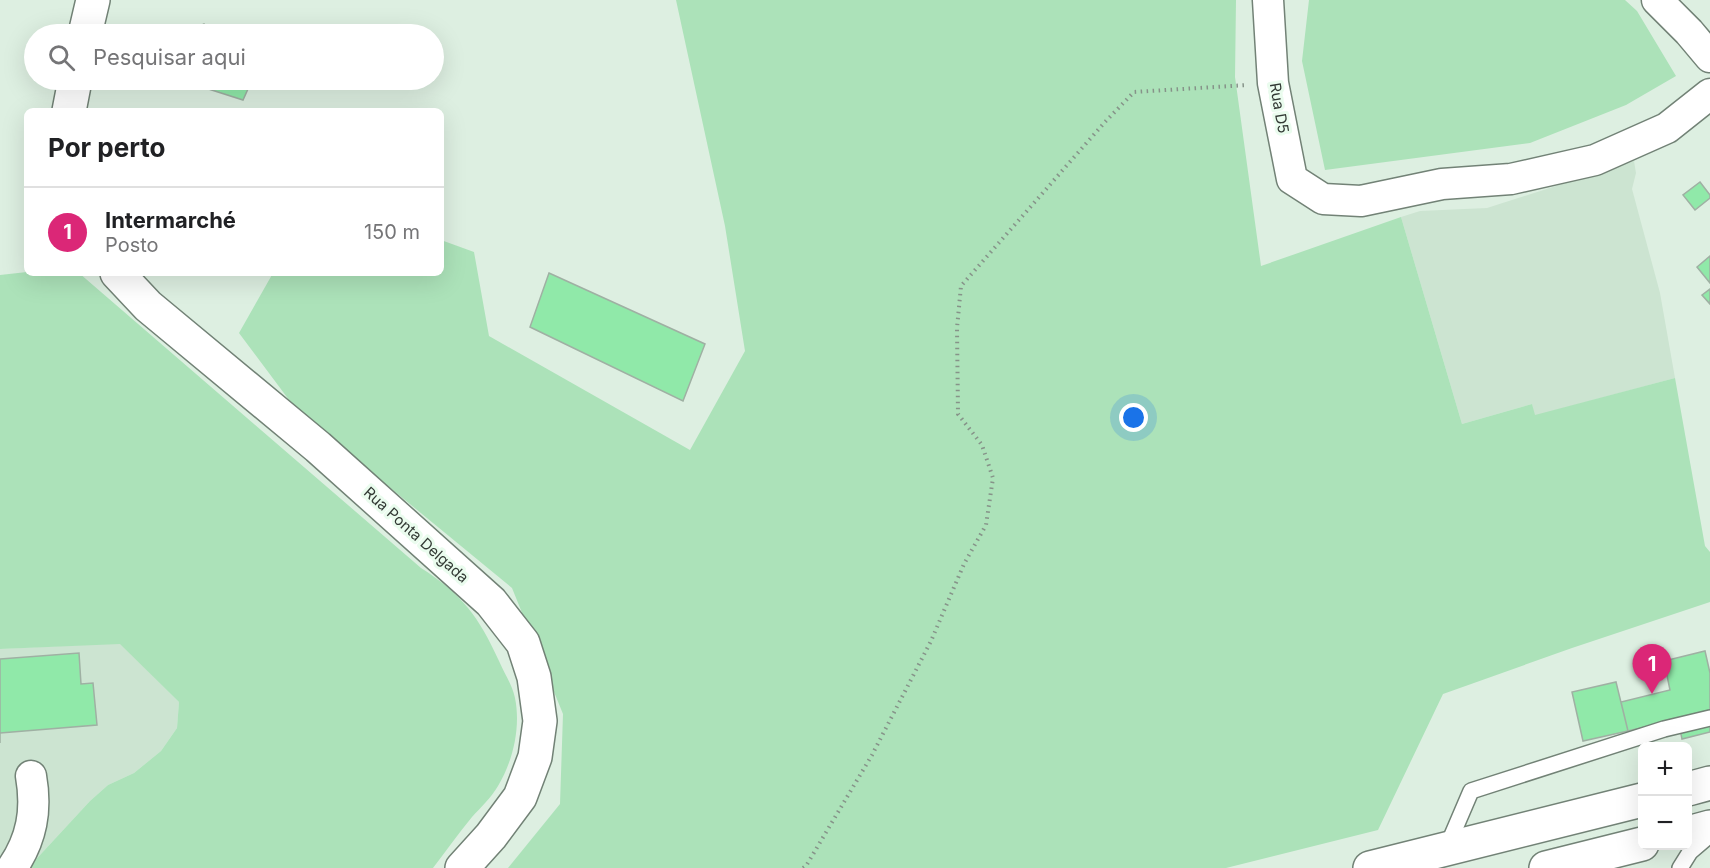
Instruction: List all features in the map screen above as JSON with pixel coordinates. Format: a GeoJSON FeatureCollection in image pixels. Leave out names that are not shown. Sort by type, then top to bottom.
{"type":"FeatureCollection","features":[{"type":"Feature","properties":{"kind":"main road"},"geometry":{"type":"LineString","coordinates":[[87,24],[93,0]]}},
{"type":"Feature","properties":{"kind":"main road"},"geometry":{"type":"LineString","coordinates":[[70,108],[73,90]]}},
{"type":"Feature","properties":{"kind":"main road","name":"Rua Ponta Delgada"},"geometry":{"type":"LineString","coordinates":[[120,276],[148,306],[318,447],[491,602],[523,643],[534,677],[540,721],[535,757],[520,797],[464,867]]}},
{"type":"Feature","properties":{"kind":"main road"},"geometry":{"type":"LineString","coordinates":[[1692,788],[1710,783]]}},
{"type":"Feature","properties":{"kind":"main road"},"geometry":{"type":"LineString","coordinates":[[1370,868],[1638,801]]}},
{"type":"Feature","properties":{"kind":"main road"},"geometry":{"type":"LineString","coordinates":[[1692,832],[1710,827]]}},
{"type":"Feature","properties":{"kind":"main road"},"geometry":{"type":"LineString","coordinates":[[1546,868],[1638,845]]}},
{"type":"Feature","properties":{"kind":"street","name":"Rua D5"},"geometry":{"type":"LineString","coordinates":[[1268,0],[1273,83],[1292,178],[1323,198],[1360,201],[1442,184],[1511,179],[1595,160],[1667,128],[1710,94]]}},
{"type":"Feature","properties":{"kind":"street"},"geometry":{"type":"LineString","coordinates":[[1657,0],[1710,57]]}},
{"type":"Feature","properties":{"kind":"street"},"geometry":{"type":"LineString","coordinates":[[12,868],[23,851],[33,822],[34,799],[31,776]]}},
{"type":"Feature","properties":{"kind":"lane"},"geometry":{"type":"LineString","coordinates":[[1446,849],[1471,791],[1664,729],[1710,717]]}},
{"type":"Feature","properties":{"kind":"lane"},"geometry":{"type":"LineString","coordinates":[[1680,868],[1690,852],[1710,835]]}},
{"type":"Feature","properties":{"kind":"path"},"geometry":{"type":"LineString","coordinates":[[803,868],[872,755],[931,640],[964,564],[986,525],[993,478],[982,445],[958,414],[957,328],[960,286],[1097,130],[1134,92],[1273,83]]}},
{"type":"Feature","properties":{"kind":"shaded area"},"geometry":{"type":"Polygon","coordinates":[[[1634,161],[1636,173],[1632,189],[1660,293],[1675,378],[1534,416],[1532,404],[1462,424],[1401,217],[1420,211],[1487,208],[1634,161]]]}},
{"type":"Feature","properties":{"kind":"shaded area"},"geometry":{"type":"Polygon","coordinates":[[[120,643],[179,702],[177,728],[161,751],[134,773],[108,785],[90,801],[28,868],[0,868],[0,649],[120,643]]]}},
{"type":"Feature","properties":{"kind":"green space"},"geometry":{"type":"Polygon","coordinates":[[[676,0],[1236,0],[1235,77],[1261,266],[1401,217],[1462,424],[1532,404],[1535,415],[1675,378],[1705,546],[1710,552],[1710,602],[1443,694],[1378,830],[1226,868],[508,868],[560,804],[563,714],[512,588],[298,412],[239,333],[271,276],[444,276],[444,241],[474,252],[489,336],[690,450],[745,351],[725,226],[676,0]]]}},
{"type":"Feature","properties":{"kind":"green space"},"geometry":{"type":"Polygon","coordinates":[[[1309,0],[1625,0],[1637,11],[1676,76],[1626,105],[1530,143],[1325,170],[1302,61],[1309,0]]]}},
{"type":"Feature","properties":{"kind":"green space"},"geometry":{"type":"Polygon","coordinates":[[[24,272],[24,276],[82,276],[421,568],[448,587],[468,608],[492,645],[514,693],[517,709],[516,732],[512,755],[495,790],[433,868],[28,868],[90,801],[108,785],[134,773],[161,751],[177,728],[179,702],[120,644],[0,649],[0,275],[24,272]]]}},
{"type":"Feature","properties":{"kind":"building"},"geometry":{"type":"Polygon","coordinates":[[[212,90],[248,90],[243,100],[212,90]]]}},
{"type":"Feature","properties":{"kind":"building"},"geometry":{"type":"Polygon","coordinates":[[[1700,182],[1710,198],[1695,210],[1683,195],[1700,182]]]}},
{"type":"Feature","properties":{"kind":"building"},"geometry":{"type":"Polygon","coordinates":[[[1710,256],[1710,283],[1697,267],[1710,256]]]}},
{"type":"Feature","properties":{"kind":"building"},"geometry":{"type":"Polygon","coordinates":[[[549,273],[705,344],[683,401],[530,327],[549,273]]]}},
{"type":"Feature","properties":{"kind":"building"},"geometry":{"type":"Polygon","coordinates":[[[1710,289],[1710,304],[1702,295],[1710,289]]]}},
{"type":"Feature","properties":{"kind":"building"},"geometry":{"type":"Polygon","coordinates":[[[1705,651],[1710,673],[1710,732],[1682,739],[1678,719],[1628,731],[1621,702],[1670,690],[1664,661],[1705,651]]]}},
{"type":"Feature","properties":{"kind":"building"},"geometry":{"type":"Polygon","coordinates":[[[79,653],[81,684],[93,683],[97,725],[0,733],[0,659],[79,653]]]}},
{"type":"Feature","properties":{"kind":"building"},"geometry":{"type":"Polygon","coordinates":[[[1616,682],[1628,731],[1583,741],[1572,692],[1616,682]]]}},
{"type":"Feature","properties":{"kind":"place","name":"Intermarché"},"geometry":{"type":"Point","coordinates":[1652,694]}}]}
